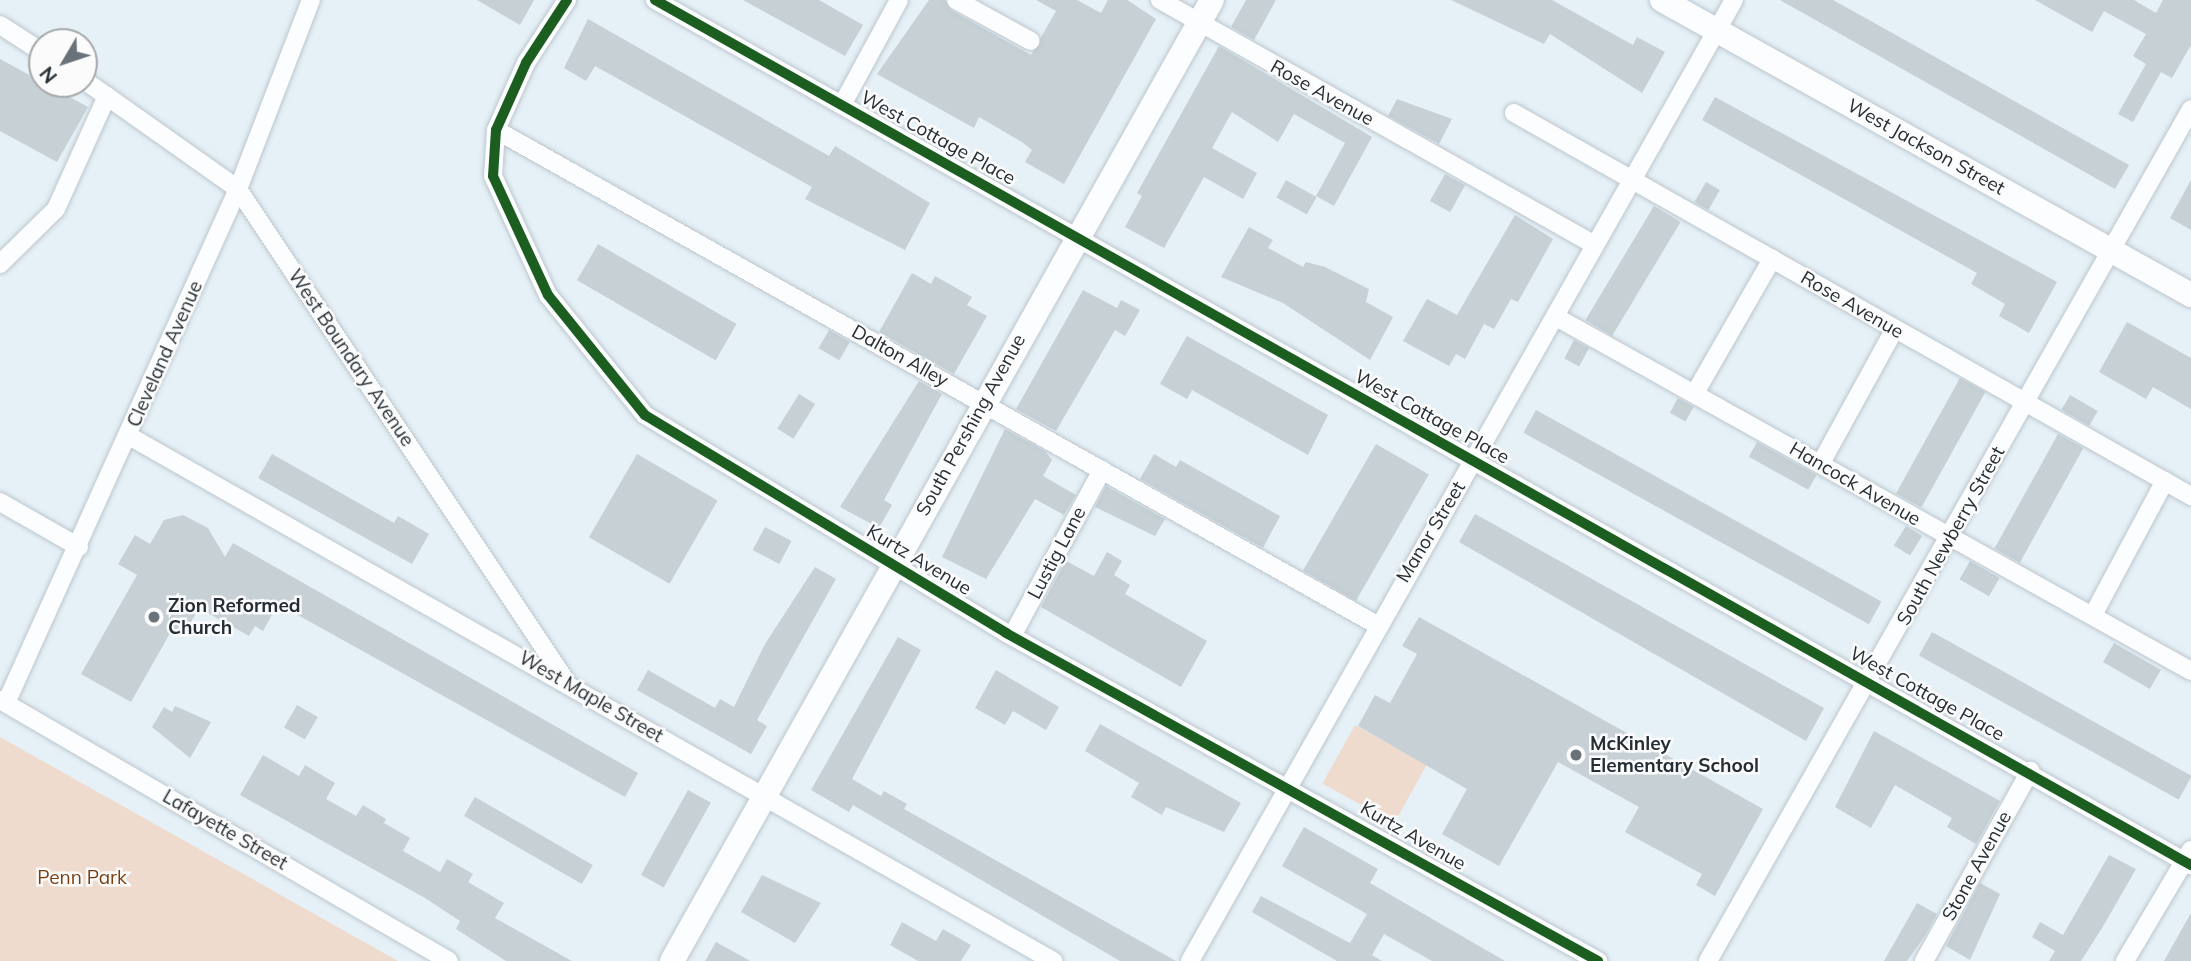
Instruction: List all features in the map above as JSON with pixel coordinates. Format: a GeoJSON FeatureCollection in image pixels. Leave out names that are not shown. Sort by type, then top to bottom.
{"type":"FeatureCollection","features":[{"type":"Feature","properties":{"kind":"street","name":"Cleveland Avenue"},"geometry":{"type":"LineString","coordinates":[[3,702],[79,547],[238,189],[311,0]]}},
{"type":"Feature","properties":{"kind":"street","name":"Kurtz Avenue"},"geometry":{"type":"LineString","coordinates":[[567,0],[526,63],[496,130],[493,176],[519,240],[548,295],[597,363],[645,415],[1012,636],[1288,784],[1598,961]]}},
{"type":"Feature","properties":{"kind":"street","name":"West Cottage Place"},"geometry":{"type":"LineString","coordinates":[[655,0],[2189,859]]}},
{"type":"Feature","properties":{"kind":"street"},"geometry":{"type":"LineString","coordinates":[[842,105],[899,0]]}},
{"type":"Feature","properties":{"kind":"street"},"geometry":{"type":"LineString","coordinates":[[956,0],[1031,41]]}},
{"type":"Feature","properties":{"kind":"street","name":"Rose Avenue"},"geometry":{"type":"LineString","coordinates":[[1160,0],[1595,245]]}},
{"type":"Feature","properties":{"kind":"street","name":"South Pershing Avenue"},"geometry":{"type":"LineString","coordinates":[[672,961],[982,401],[1212,0]]}},
{"type":"Feature","properties":{"kind":"street","name":"West Jackson Street"},"geometry":{"type":"LineString","coordinates":[[1661,0],[2191,295]]}},
{"type":"Feature","properties":{"kind":"street","name":"Manor Street"},"geometry":{"type":"LineString","coordinates":[[1190,961],[1377,625],[1474,461],[1734,0]]}},
{"type":"Feature","properties":{"kind":"street"},"geometry":{"type":"LineString","coordinates":[[0,25],[28,43]]}},
{"type":"Feature","properties":{"kind":"street","name":"West Boundary Avenue"},"geometry":{"type":"LineString","coordinates":[[98,90],[238,189],[568,684]]}},
{"type":"Feature","properties":{"kind":"street"},"geometry":{"type":"LineString","coordinates":[[0,264],[56,209],[107,96]]}},
{"type":"Feature","properties":{"kind":"street","name":"South Newberry Street"},"geometry":{"type":"LineString","coordinates":[[1708,961],[1950,539],[2191,109]]}},
{"type":"Feature","properties":{"kind":"street","name":"Rose Avenue"},"geometry":{"type":"LineString","coordinates":[[1514,113],[2191,496]]}},
{"type":"Feature","properties":{"kind":"street","name":"Dalton Alley"},"geometry":{"type":"LineString","coordinates":[[496,130],[1377,625]]}},
{"type":"Feature","properties":{"kind":"street"},"geometry":{"type":"LineString","coordinates":[[1695,393],[1772,259]]}},
{"type":"Feature","properties":{"kind":"street","name":"Hancock Avenue"},"geometry":{"type":"LineString","coordinates":[[1556,317],[2191,671]]}},
{"type":"Feature","properties":{"kind":"street"},"geometry":{"type":"LineString","coordinates":[[1821,463],[1894,330]]}},
{"type":"Feature","properties":{"kind":"street","name":"West Maple Street"},"geometry":{"type":"LineString","coordinates":[[129,436],[1053,961]]}},
{"type":"Feature","properties":{"kind":"street","name":"Lustig Lane"},"geometry":{"type":"LineString","coordinates":[[1012,636],[1102,470]]}},
{"type":"Feature","properties":{"kind":"street"},"geometry":{"type":"LineString","coordinates":[[2093,615],[2165,481]]}},
{"type":"Feature","properties":{"kind":"street"},"geometry":{"type":"LineString","coordinates":[[0,502],[79,547]]}},
{"type":"Feature","properties":{"kind":"street","name":"Lafayette Street"},"geometry":{"type":"LineString","coordinates":[[3,702],[449,961]]}},
{"type":"Feature","properties":{"kind":"street","name":"Stone Avenue"},"geometry":{"type":"LineString","coordinates":[[1924,961],[2030,771]]}},
{"type":"Feature","properties":{"kind":"street"},"geometry":{"type":"LineString","coordinates":[[2125,961],[2189,859]]}},
{"type":"Feature","properties":{"kind":"green space"},"geometry":{"type":"Polygon","coordinates":[[[1355,725],[1427,765],[1394,823],[1323,784],[1355,725]]]}},
{"type":"Feature","properties":{"kind":"green space","name":"Penn Park"},"geometry":{"type":"Polygon","coordinates":[[[0,737],[398,961],[0,961],[0,737]]]}},
{"type":"Feature","properties":{"kind":"building"},"geometry":{"type":"Polygon","coordinates":[[[477,0],[534,0],[520,25],[477,0]]]}},
{"type":"Feature","properties":{"kind":"building"},"geometry":{"type":"Polygon","coordinates":[[[743,0],[819,0],[863,25],[845,56],[743,0]]]}},
{"type":"Feature","properties":{"kind":"building"},"geometry":{"type":"Polygon","coordinates":[[[929,0],[945,0],[951,10],[1031,55],[1056,11],[1036,0],[1077,0],[1101,13],[1108,0],[1127,0],[1156,19],[1064,184],[1025,162],[1032,150],[1022,142],[979,117],[974,128],[877,74],[929,0]]]}},
{"type":"Feature","properties":{"kind":"building"},"geometry":{"type":"Polygon","coordinates":[[[1246,0],[1276,0],[1254,40],[1231,27],[1246,0]]]}},
{"type":"Feature","properties":{"kind":"building"},"geometry":{"type":"Polygon","coordinates":[[[1451,0],[1552,0],[1633,45],[1637,37],[1665,52],[1642,93],[1550,34],[1544,44],[1451,0]]]}},
{"type":"Feature","properties":{"kind":"building"},"geometry":{"type":"Polygon","coordinates":[[[1780,0],[1833,0],[2129,165],[2115,189],[1780,0]]]}},
{"type":"Feature","properties":{"kind":"building"},"geometry":{"type":"Polygon","coordinates":[[[2035,0],[2134,0],[2156,13],[2163,0],[2191,0],[2191,45],[2172,78],[2161,72],[2133,122],[2118,114],[2146,64],[2133,56],[2146,34],[2104,11],[2092,32],[2035,0]]]}},
{"type":"Feature","properties":{"kind":"building"},"geometry":{"type":"Polygon","coordinates":[[[588,19],[829,156],[835,146],[930,203],[905,250],[805,199],[812,187],[595,66],[586,81],[564,68],[588,19]]]}},
{"type":"Feature","properties":{"kind":"building"},"geometry":{"type":"Polygon","coordinates":[[[1219,46],[1372,137],[1334,206],[1316,196],[1345,143],[1294,114],[1278,142],[1232,112],[1212,148],[1257,173],[1243,199],[1204,177],[1164,248],[1125,227],[1142,196],[1137,193],[1219,46]]]}},
{"type":"Feature","properties":{"kind":"building"},"geometry":{"type":"Polygon","coordinates":[[[0,59],[28,74],[28,98],[72,98],[88,107],[57,162],[0,131],[0,59]]]}},
{"type":"Feature","properties":{"kind":"building"},"geometry":{"type":"Polygon","coordinates":[[[1715,97],[2057,282],[2029,333],[1999,316],[2005,304],[1971,284],[1977,273],[1702,120],[1715,97]]]}},
{"type":"Feature","properties":{"kind":"building"},"geometry":{"type":"Polygon","coordinates":[[[1397,99],[1452,119],[1439,144],[1388,116],[1397,99]]]}},
{"type":"Feature","properties":{"kind":"building"},"geometry":{"type":"Polygon","coordinates":[[[1445,174],[1465,185],[1450,212],[1430,201],[1445,174]]]}},
{"type":"Feature","properties":{"kind":"building"},"geometry":{"type":"Polygon","coordinates":[[[1286,180],[1317,197],[1307,214],[1276,197],[1286,180]]]}},
{"type":"Feature","properties":{"kind":"building"},"geometry":{"type":"Polygon","coordinates":[[[2191,180],[2191,230],[2170,218],[2191,180]]]}},
{"type":"Feature","properties":{"kind":"building"},"geometry":{"type":"Polygon","coordinates":[[[1706,182],[1720,190],[1708,210],[1694,202],[1706,182]]]}},
{"type":"Feature","properties":{"kind":"building"},"geometry":{"type":"Polygon","coordinates":[[[1654,206],[1681,222],[1612,336],[1585,320],[1654,206]]]}},
{"type":"Feature","properties":{"kind":"building"},"geometry":{"type":"Polygon","coordinates":[[[1515,215],[1553,239],[1518,302],[1511,299],[1494,329],[1484,324],[1465,359],[1456,354],[1449,366],[1403,341],[1427,299],[1457,315],[1515,215]]]}},
{"type":"Feature","properties":{"kind":"building"},"geometry":{"type":"Polygon","coordinates":[[[1249,227],[1273,240],[1268,248],[1303,267],[1306,262],[1325,267],[1369,289],[1366,302],[1393,317],[1370,360],[1283,303],[1221,277],[1249,227]]]}},
{"type":"Feature","properties":{"kind":"building"},"geometry":{"type":"Polygon","coordinates":[[[598,244],[737,324],[716,360],[577,280],[598,244]]]}},
{"type":"Feature","properties":{"kind":"building"},"geometry":{"type":"Polygon","coordinates":[[[912,273],[931,284],[935,276],[972,297],[967,305],[987,316],[954,374],[879,332],[912,273]]]}},
{"type":"Feature","properties":{"kind":"building"},"geometry":{"type":"Polygon","coordinates":[[[1083,290],[1117,308],[1121,300],[1140,310],[1125,336],[1115,330],[1056,431],[1016,409],[1083,290]]]}},
{"type":"Feature","properties":{"kind":"building"},"geometry":{"type":"Polygon","coordinates":[[[2127,322],[2191,358],[2191,409],[2153,387],[2146,399],[2099,372],[2127,322]]]}},
{"type":"Feature","properties":{"kind":"building"},"geometry":{"type":"Polygon","coordinates":[[[829,330],[850,342],[839,360],[818,348],[829,330]]]}},
{"type":"Feature","properties":{"kind":"building"},"geometry":{"type":"Polygon","coordinates":[[[1187,336],[1328,415],[1308,455],[1192,390],[1187,399],[1160,384],[1187,336]]]}},
{"type":"Feature","properties":{"kind":"building"},"geometry":{"type":"Polygon","coordinates":[[[1574,340],[1589,348],[1579,367],[1564,359],[1574,340]]]}},
{"type":"Feature","properties":{"kind":"building"},"geometry":{"type":"Polygon","coordinates":[[[1960,378],[1985,392],[1921,508],[1896,493],[1960,378]]]}},
{"type":"Feature","properties":{"kind":"building"},"geometry":{"type":"Polygon","coordinates":[[[919,381],[942,394],[884,500],[892,505],[879,528],[840,507],[919,381]]]}},
{"type":"Feature","properties":{"kind":"building"},"geometry":{"type":"Polygon","coordinates":[[[799,394],[815,404],[793,439],[777,429],[799,394]]]}},
{"type":"Feature","properties":{"kind":"building"},"geometry":{"type":"Polygon","coordinates":[[[2070,395],[2098,411],[2089,426],[2062,410],[2070,395]]]}},
{"type":"Feature","properties":{"kind":"building"},"geometry":{"type":"Polygon","coordinates":[[[1678,398],[1694,407],[1686,422],[1670,413],[1678,398]]]}},
{"type":"Feature","properties":{"kind":"building"},"geometry":{"type":"Polygon","coordinates":[[[1536,410],[1881,601],[1869,624],[1523,433],[1536,410]]]}},
{"type":"Feature","properties":{"kind":"building"},"geometry":{"type":"Polygon","coordinates":[[[1005,429],[1045,451],[1052,460],[1043,476],[1076,495],[1064,515],[1035,499],[986,579],[942,557],[1005,429]]]}},
{"type":"Feature","properties":{"kind":"building"},"geometry":{"type":"Polygon","coordinates":[[[2058,434],[2083,448],[2020,563],[1994,549],[2058,434]]]}},
{"type":"Feature","properties":{"kind":"building"},"geometry":{"type":"Polygon","coordinates":[[[1757,442],[1816,475],[1808,490],[1749,457],[1757,442]]]}},
{"type":"Feature","properties":{"kind":"building"},"geometry":{"type":"Polygon","coordinates":[[[1376,444],[1429,474],[1356,601],[1303,570],[1376,444]]]}},
{"type":"Feature","properties":{"kind":"building"},"geometry":{"type":"Polygon","coordinates":[[[272,454],[394,523],[398,516],[429,534],[412,564],[258,478],[272,454]]]}},
{"type":"Feature","properties":{"kind":"building"},"geometry":{"type":"Polygon","coordinates":[[[637,454],[718,501],[670,584],[589,537],[637,454]]]}},
{"type":"Feature","properties":{"kind":"building"},"geometry":{"type":"Polygon","coordinates":[[[1154,454],[1176,467],[1180,460],[1280,516],[1263,548],[1140,479],[1154,454]]]}},
{"type":"Feature","properties":{"kind":"building"},"geometry":{"type":"Polygon","coordinates":[[[1106,486],[1165,519],[1155,536],[1095,507],[1106,486]]]}},
{"type":"Feature","properties":{"kind":"building"},"geometry":{"type":"Polygon","coordinates":[[[1475,514],[1824,708],[1806,741],[1459,542],[1475,514]]]}},
{"type":"Feature","properties":{"kind":"building"},"geometry":{"type":"Polygon","coordinates":[[[183,515],[208,528],[225,557],[233,543],[638,773],[625,797],[278,604],[263,631],[255,626],[249,636],[199,608],[184,634],[173,628],[131,702],[81,674],[137,575],[118,564],[135,535],[150,544],[164,520],[183,515]]]}},
{"type":"Feature","properties":{"kind":"building"},"geometry":{"type":"Polygon","coordinates":[[[1906,526],[1922,536],[1910,556],[1894,546],[1906,526]]]}},
{"type":"Feature","properties":{"kind":"building"},"geometry":{"type":"Polygon","coordinates":[[[765,527],[791,541],[779,564],[753,550],[765,527]]]}},
{"type":"Feature","properties":{"kind":"building"},"geometry":{"type":"Polygon","coordinates":[[[1107,552],[1122,561],[1114,575],[1130,585],[1125,594],[1207,641],[1181,687],[1041,607],[1066,561],[1094,576],[1107,552]]]}},
{"type":"Feature","properties":{"kind":"building"},"geometry":{"type":"Polygon","coordinates":[[[1970,561],[1999,578],[1989,596],[1960,579],[1970,561]]]}},
{"type":"Feature","properties":{"kind":"building"},"geometry":{"type":"Polygon","coordinates":[[[815,567],[836,579],[757,720],[767,726],[751,754],[637,690],[648,670],[715,708],[720,699],[734,707],[765,644],[815,567]]]}},
{"type":"Feature","properties":{"kind":"building","name":"McKinley Elementary School"},"geometry":{"type":"Polygon","coordinates":[[[1419,617],[1763,809],[1715,896],[1696,885],[1702,874],[1625,832],[1639,807],[1558,762],[1499,866],[1442,834],[1467,789],[1358,726],[1375,695],[1390,703],[1417,654],[1402,646],[1419,617]]]}},
{"type":"Feature","properties":{"kind":"building"},"geometry":{"type":"Polygon","coordinates":[[[1932,632],[2191,776],[2179,800],[1919,656],[1932,632]]]}},
{"type":"Feature","properties":{"kind":"building"},"geometry":{"type":"Polygon","coordinates":[[[898,637],[921,650],[852,779],[881,796],[884,791],[907,804],[904,809],[1176,961],[1120,961],[853,805],[849,812],[811,790],[898,637]]]}},
{"type":"Feature","properties":{"kind":"building"},"geometry":{"type":"Polygon","coordinates":[[[2114,643],[2161,670],[2150,689],[2103,662],[2114,643]]]}},
{"type":"Feature","properties":{"kind":"building"},"geometry":{"type":"Polygon","coordinates":[[[996,670],[1059,707],[1046,730],[1013,711],[1005,725],[975,708],[996,670]]]}},
{"type":"Feature","properties":{"kind":"building"},"geometry":{"type":"Polygon","coordinates":[[[297,705],[318,717],[305,740],[284,728],[297,705]]]}},
{"type":"Feature","properties":{"kind":"building"},"geometry":{"type":"Polygon","coordinates":[[[175,706],[211,722],[190,758],[152,727],[164,707],[172,712],[175,706]]]}},
{"type":"Feature","properties":{"kind":"building"},"geometry":{"type":"Polygon","coordinates":[[[1100,724],[1241,803],[1224,832],[1166,807],[1162,815],[1131,797],[1139,783],[1085,751],[1100,724]]]}},
{"type":"Feature","properties":{"kind":"building"},"geometry":{"type":"Polygon","coordinates":[[[1874,731],[2000,801],[1976,844],[1947,827],[1952,818],[1895,785],[1871,828],[1835,807],[1874,731]]]}},
{"type":"Feature","properties":{"kind":"building"},"geometry":{"type":"Polygon","coordinates":[[[263,755],[299,776],[305,765],[335,783],[326,799],[356,816],[363,805],[386,819],[384,823],[410,838],[403,851],[440,872],[447,859],[473,874],[468,882],[504,903],[495,918],[572,961],[506,961],[456,929],[460,921],[425,898],[240,795],[263,755]]]}},
{"type":"Feature","properties":{"kind":"building"},"geometry":{"type":"Polygon","coordinates":[[[688,790],[711,803],[664,887],[641,875],[688,790]]]}},
{"type":"Feature","properties":{"kind":"building"},"geometry":{"type":"Polygon","coordinates":[[[475,797],[593,865],[582,884],[464,816],[475,797]]]}},
{"type":"Feature","properties":{"kind":"building"},"geometry":{"type":"Polygon","coordinates":[[[1304,827],[1378,869],[1370,883],[1505,961],[1432,961],[1384,934],[1372,955],[1382,961],[1337,961],[1252,912],[1261,896],[1350,943],[1367,914],[1282,866],[1304,827]]]}},
{"type":"Feature","properties":{"kind":"building"},"geometry":{"type":"Polygon","coordinates":[[[2109,855],[2136,869],[2081,961],[2049,961],[2055,951],[2032,937],[2040,922],[2063,935],[2109,855]]]}},
{"type":"Feature","properties":{"kind":"building"},"geometry":{"type":"Polygon","coordinates":[[[762,875],[821,903],[795,943],[741,912],[762,875]]]}},
{"type":"Feature","properties":{"kind":"building"},"geometry":{"type":"Polygon","coordinates":[[[1980,883],[2000,894],[1970,960],[1946,946],[1980,883]]]}},
{"type":"Feature","properties":{"kind":"building"},"geometry":{"type":"Polygon","coordinates":[[[1917,903],[1937,914],[1926,934],[1907,961],[1884,961],[1917,903]]]}},
{"type":"Feature","properties":{"kind":"building"},"geometry":{"type":"Polygon","coordinates":[[[2191,913],[2191,961],[2164,961],[2191,913]]]}},
{"type":"Feature","properties":{"kind":"building"},"geometry":{"type":"Polygon","coordinates":[[[902,922],[936,941],[943,929],[971,945],[961,961],[918,961],[890,945],[902,922]]]}},
{"type":"Feature","properties":{"kind":"building"},"geometry":{"type":"Polygon","coordinates":[[[716,942],[750,961],[705,961],[716,942]]]}},
{"type":"Feature","properties":{"kind":"cycle path"},"geometry":{"type":"LineString","coordinates":[[567,0],[526,63],[496,130],[493,176],[548,295],[645,415],[1006,633],[1598,961]]}},
{"type":"Feature","properties":{"kind":"cycle path"},"geometry":{"type":"LineString","coordinates":[[655,0],[2191,865]]}},
{"type":"Feature","properties":{"kind":"place","name":"Zion Reformed Church"},"geometry":{"type":"Point","coordinates":[154,617]}},
{"type":"Feature","properties":{"kind":"place","name":"McKinley Elementary School"},"geometry":{"type":"Point","coordinates":[1576,755]}}]}
